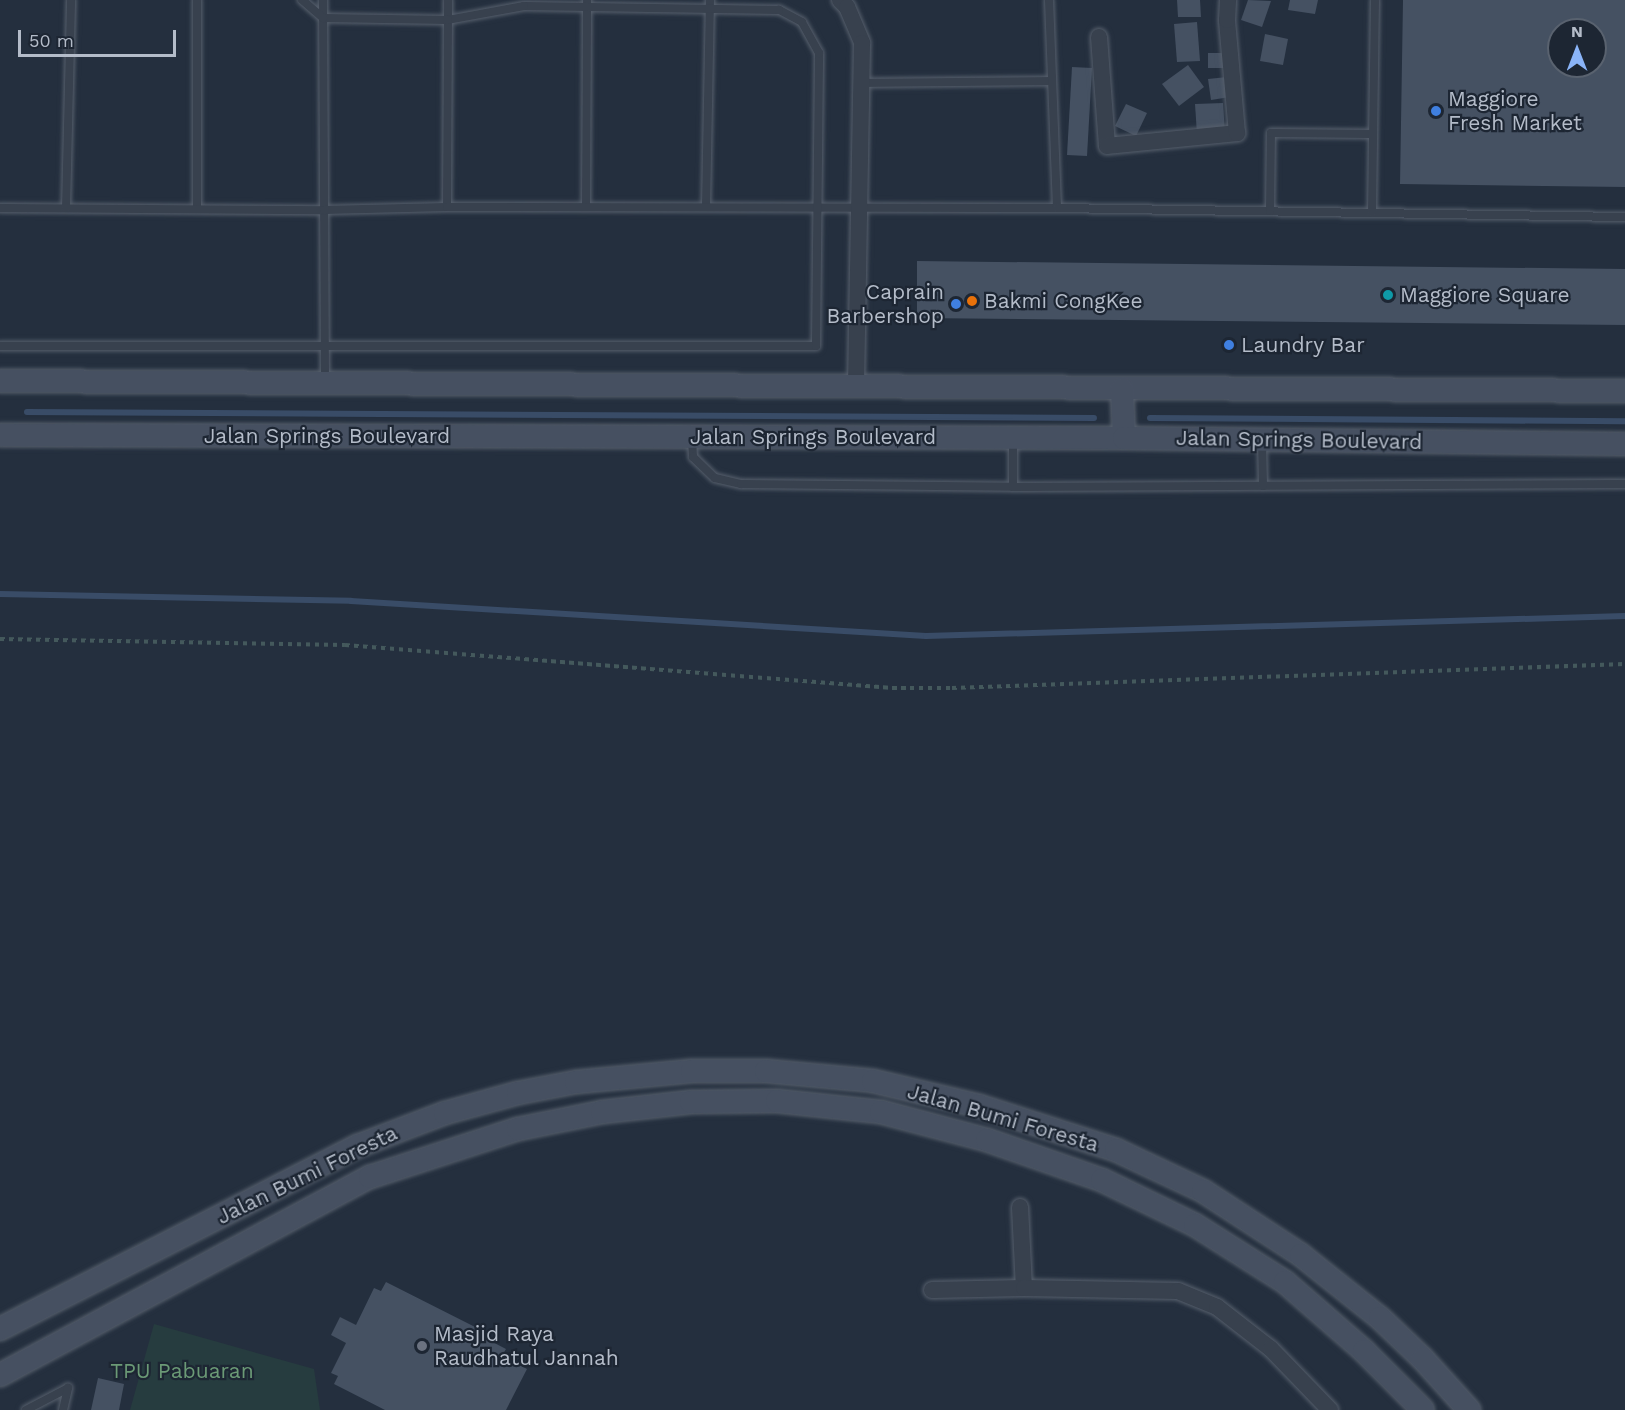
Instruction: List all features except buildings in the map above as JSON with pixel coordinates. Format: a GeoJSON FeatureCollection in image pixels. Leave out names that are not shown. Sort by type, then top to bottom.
{"type":"FeatureCollection","features":[{"type":"Feature","properties":{"kind":"main road"},"geometry":{"type":"LineString","coordinates":[[0,381],[1625,391]]}},
{"type":"Feature","properties":{"kind":"main road"},"geometry":{"type":"LineString","coordinates":[[1122,389],[1124,438]]}},
{"type":"Feature","properties":{"kind":"main road","name":"Jalan Springs Boulevard"},"geometry":{"type":"LineString","coordinates":[[0,435],[693,447],[1013,438],[1625,444]]}},
{"type":"Feature","properties":{"kind":"main road","name":"Jalan Bumi Foresta"},"geometry":{"type":"LineString","coordinates":[[0,1329],[358,1146],[445,1113],[541,1088],[576,1082],[692,1071],[766,1071],[873,1081],[979,1106],[1116,1150],[1203,1191],[1301,1255],[1380,1318],[1423,1359],[1468,1410]]}},
{"type":"Feature","properties":{"kind":"main road","name":"Jalan Bumi Foresta"},"geometry":{"type":"LineString","coordinates":[[0,1375],[370,1177],[518,1129],[602,1112],[691,1102],[777,1101],[881,1112],[987,1140],[1102,1180],[1195,1226],[1285,1282],[1364,1351],[1423,1410]]}},
{"type":"Feature","properties":{"kind":"main road"},"geometry":{"type":"LineString","coordinates":[[257,1198],[274,1229]]}},
{"type":"Feature","properties":{"kind":"street"},"geometry":{"type":"LineString","coordinates":[[840,0],[847,7],[862,43],[856,387]]}},
{"type":"Feature","properties":{"kind":"street"},"geometry":{"type":"LineString","coordinates":[[1099,37],[1107,146],[1237,132],[1227,20],[1228,0]]}},
{"type":"Feature","properties":{"kind":"street"},"geometry":{"type":"LineString","coordinates":[[1020,1207],[1024,1288]]}},
{"type":"Feature","properties":{"kind":"street"},"geometry":{"type":"LineString","coordinates":[[932,1290],[1024,1288],[1178,1292],[1198,1298],[1216,1307],[1271,1349],[1330,1410]]}},
{"type":"Feature","properties":{"kind":"lane"},"geometry":{"type":"LineString","coordinates":[[66,208],[71,0]]}},
{"type":"Feature","properties":{"kind":"lane"},"geometry":{"type":"LineString","coordinates":[[197,0],[197,209]]}},
{"type":"Feature","properties":{"kind":"lane"},"geometry":{"type":"LineString","coordinates":[[0,346],[816,346],[819,53],[802,22],[779,10],[710,4],[587,3],[524,6],[448,20],[323,18],[302,0]]}},
{"type":"Feature","properties":{"kind":"lane"},"geometry":{"type":"LineString","coordinates":[[323,0],[325,384]]}},
{"type":"Feature","properties":{"kind":"lane"},"geometry":{"type":"LineString","coordinates":[[447,207],[448,0]]}},
{"type":"Feature","properties":{"kind":"lane"},"geometry":{"type":"LineString","coordinates":[[1049,0],[1057,208]]}},
{"type":"Feature","properties":{"kind":"lane"},"geometry":{"type":"LineString","coordinates":[[1372,213],[1375,0]]}},
{"type":"Feature","properties":{"kind":"lane"},"geometry":{"type":"LineString","coordinates":[[586,207],[587,3]]}},
{"type":"Feature","properties":{"kind":"lane"},"geometry":{"type":"LineString","coordinates":[[706,207],[710,4]]}},
{"type":"Feature","properties":{"kind":"lane"},"geometry":{"type":"LineString","coordinates":[[861,83],[1051,81]]}},
{"type":"Feature","properties":{"kind":"lane"},"geometry":{"type":"LineString","coordinates":[[1270,211],[1271,133],[1373,134]]}},
{"type":"Feature","properties":{"kind":"lane"},"geometry":{"type":"LineString","coordinates":[[0,208],[324,210],[447,207],[817,206],[1625,217]]}},
{"type":"Feature","properties":{"kind":"lane"},"geometry":{"type":"LineString","coordinates":[[1013,438],[1013,487]]}},
{"type":"Feature","properties":{"kind":"lane"},"geometry":{"type":"LineString","coordinates":[[1262,440],[1263,486]]}},
{"type":"Feature","properties":{"kind":"lane"},"geometry":{"type":"LineString","coordinates":[[693,447],[715,478],[741,484],[1013,487],[1625,484]]}},
{"type":"Feature","properties":{"kind":"lane"},"geometry":{"type":"LineString","coordinates":[[26,1410],[68,1388],[63,1410]]}},
{"type":"Feature","properties":{"kind":"path"},"geometry":{"type":"LineString","coordinates":[[0,639],[345,645],[892,688],[1625,664]]}},
{"type":"Feature","properties":{"kind":"green space","name":"TPU Pabuaran"},"geometry":{"type":"Polygon","coordinates":[[[154,1324],[314,1369],[320,1410],[130,1410],[154,1324]]]}},
{"type":"Feature","properties":{"kind":"waterway"},"geometry":{"type":"LineString","coordinates":[[27,412],[1094,418]]}},
{"type":"Feature","properties":{"kind":"waterway"},"geometry":{"type":"LineString","coordinates":[[1150,418],[1625,421]]}},
{"type":"Feature","properties":{"kind":"waterway"},"geometry":{"type":"LineString","coordinates":[[0,594],[351,601],[926,636],[1625,616]]}},
{"type":"Feature","properties":{"kind":"place","name":"Maggiore Fresh Market"},"geometry":{"type":"Point","coordinates":[1436,111]}},
{"type":"Feature","properties":{"kind":"place","name":"Maggiore Square"},"geometry":{"type":"Point","coordinates":[1388,295]}},
{"type":"Feature","properties":{"kind":"place","name":"Bakmi CongKee"},"geometry":{"type":"Point","coordinates":[972,301]}},
{"type":"Feature","properties":{"kind":"place","name":"Caprain Barbershop"},"geometry":{"type":"Point","coordinates":[956,304]}},
{"type":"Feature","properties":{"kind":"place","name":"Laundry Bar"},"geometry":{"type":"Point","coordinates":[1229,345]}},
{"type":"Feature","properties":{"kind":"place","name":"Masjid Raya Raudhatul Jannah"},"geometry":{"type":"Point","coordinates":[422,1346]}}]}
